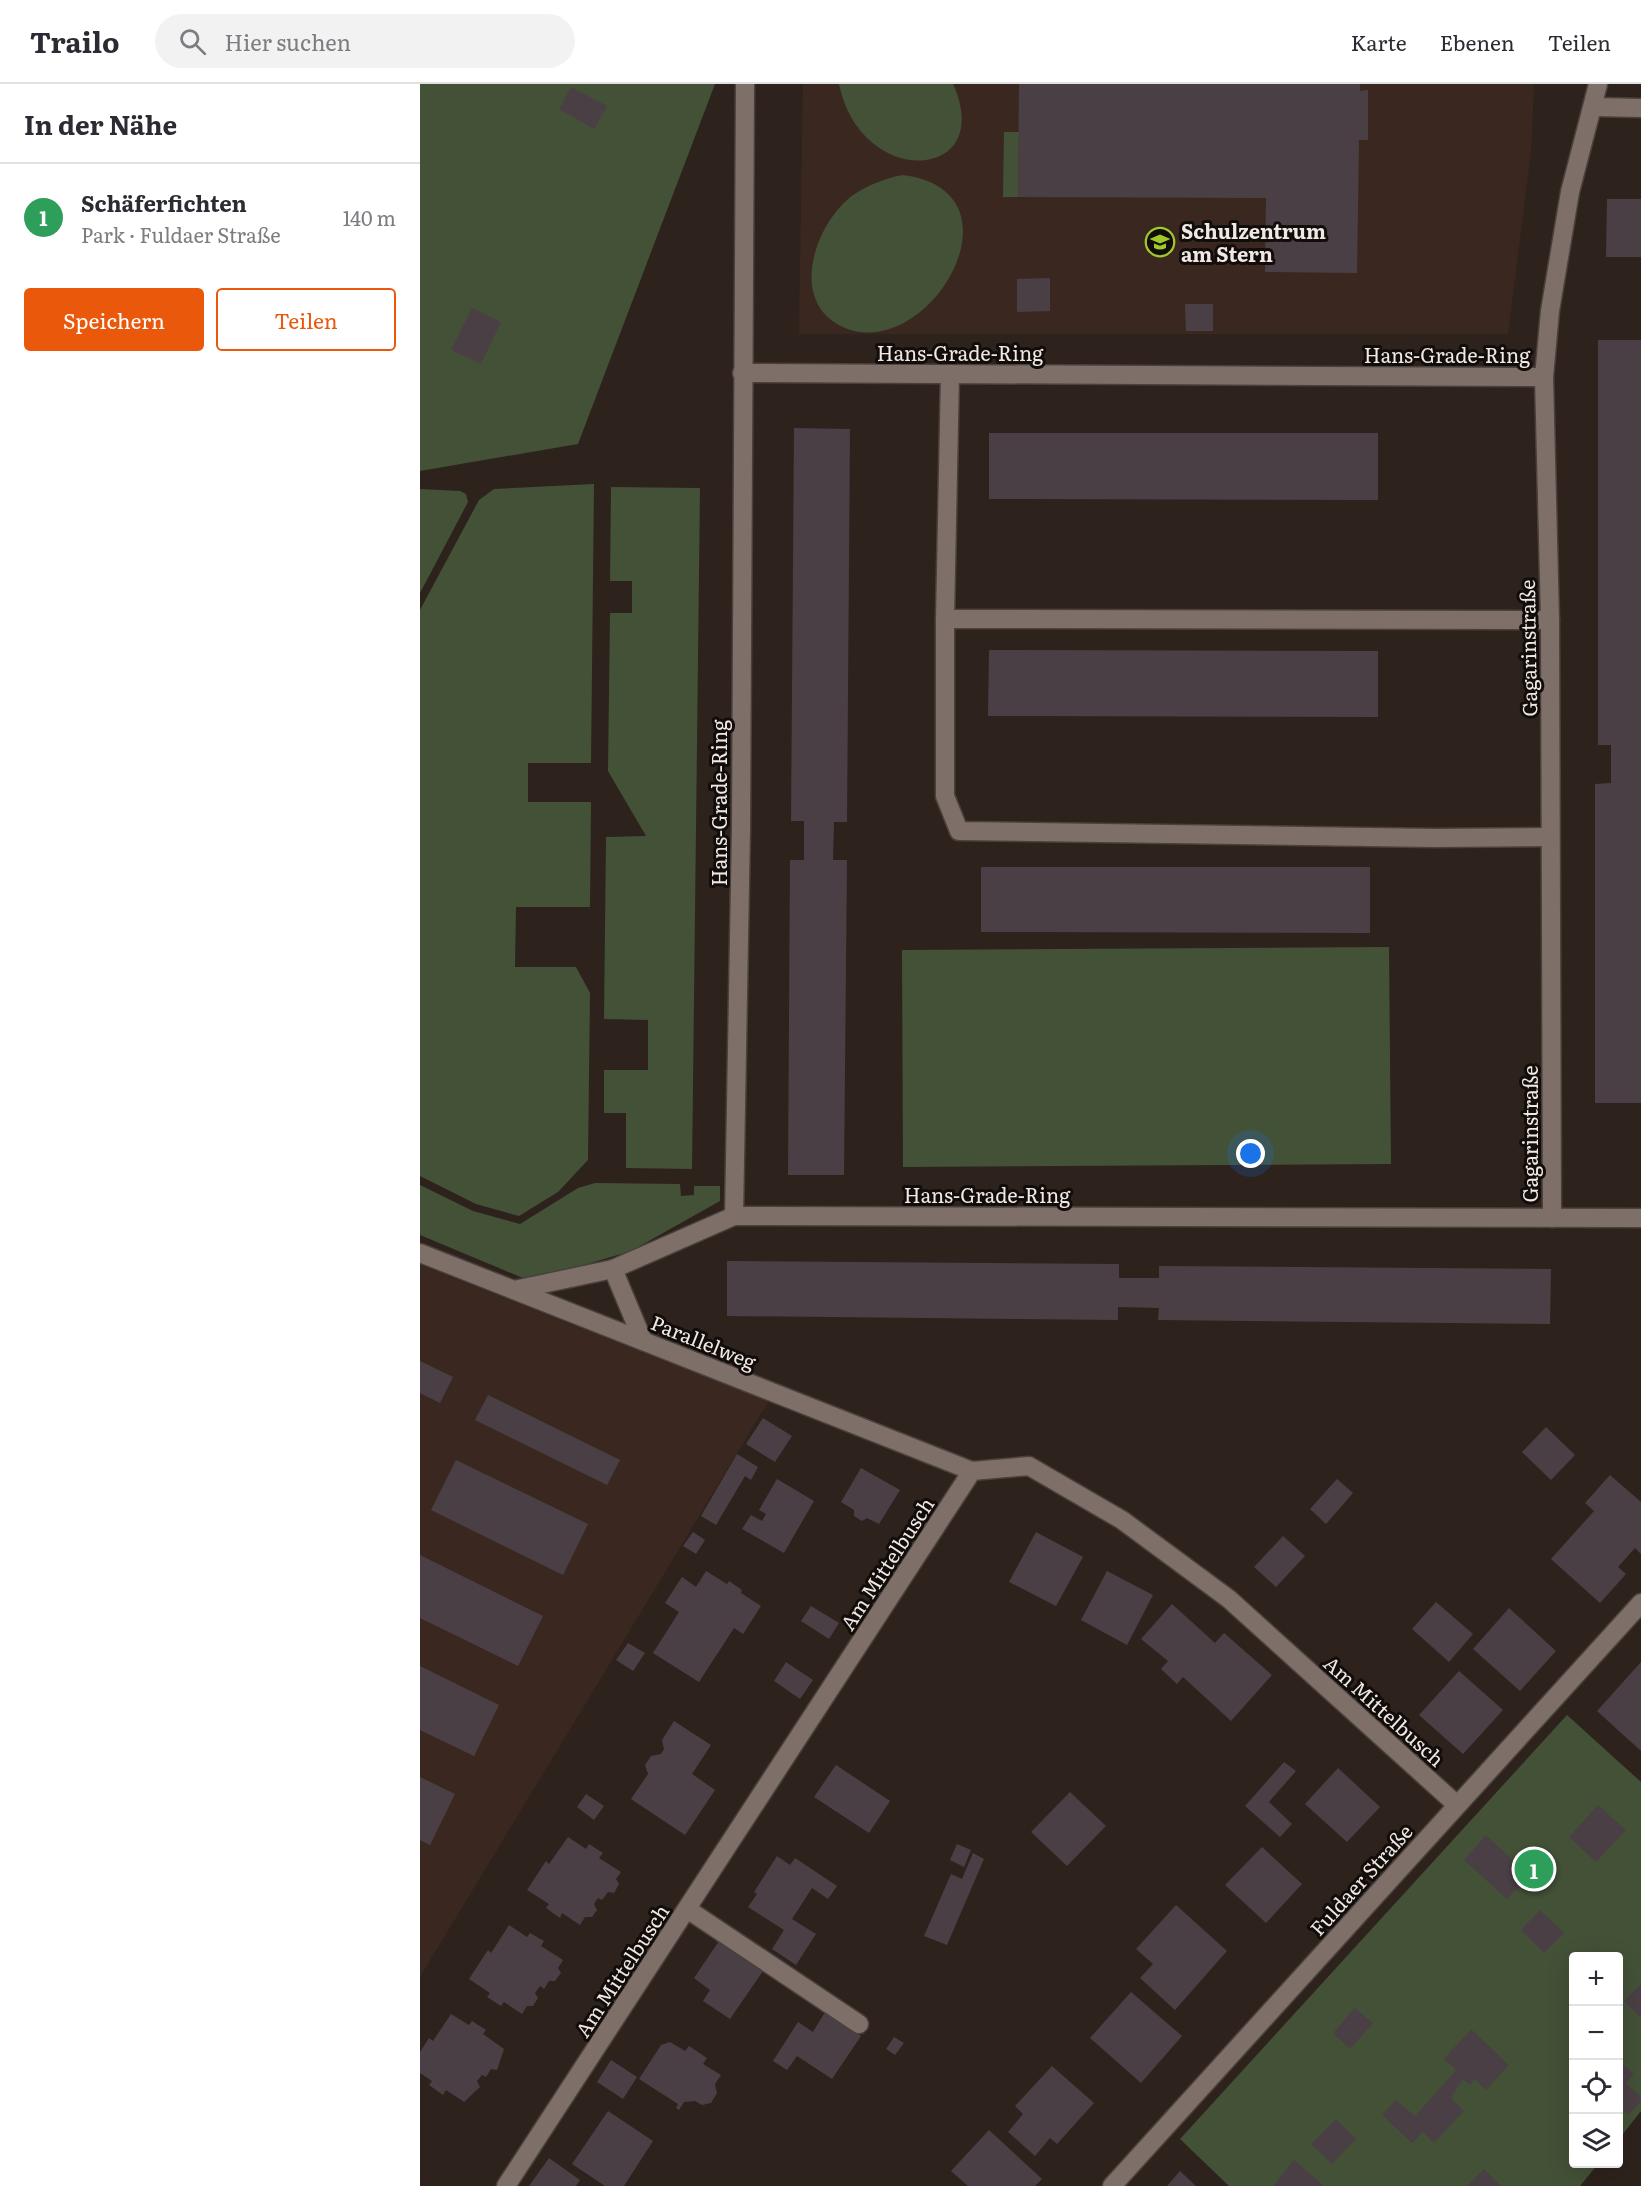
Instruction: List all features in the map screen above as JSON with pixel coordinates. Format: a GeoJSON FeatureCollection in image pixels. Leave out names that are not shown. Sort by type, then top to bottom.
{"type":"FeatureCollection","features":[{"type":"Feature","properties":{"kind":"street"},"geometry":{"type":"LineString","coordinates":[[742,373],[745,84]]}},
{"type":"Feature","properties":{"kind":"street","name":"Gagarinstraße"},"geometry":{"type":"LineString","coordinates":[[1552,1218],[1550,620],[1544,377],[1550,311],[1570,192],[1594,107],[1598,84]]}},
{"type":"Feature","properties":{"kind":"street"},"geometry":{"type":"LineString","coordinates":[[1594,107],[1641,108]]}},
{"type":"Feature","properties":{"kind":"street","name":"Hans-Grade-Ring"},"geometry":{"type":"LineString","coordinates":[[1544,377],[742,373],[741,828],[734,1216],[1641,1218]]}},
{"type":"Feature","properties":{"kind":"street"},"geometry":{"type":"LineString","coordinates":[[950,374],[945,619],[945,796],[959,831],[1434,838],[1550,837]]}},
{"type":"Feature","properties":{"kind":"street"},"geometry":{"type":"LineString","coordinates":[[945,619],[1550,620]]}},
{"type":"Feature","properties":{"kind":"street"},"geometry":{"type":"LineString","coordinates":[[514,1290],[613,1269],[734,1216]]}},
{"type":"Feature","properties":{"kind":"street","name":"Parallelweg"},"geometry":{"type":"LineString","coordinates":[[420,1253],[972,1471]]}},
{"type":"Feature","properties":{"kind":"street"},"geometry":{"type":"LineString","coordinates":[[613,1269],[643,1341]]}},
{"type":"Feature","properties":{"kind":"street","name":"Am Mittelbusch"},"geometry":{"type":"LineString","coordinates":[[506,2186],[972,1471],[1029,1466],[1122,1520],[1229,1599],[1457,1805]]}},
{"type":"Feature","properties":{"kind":"street","name":"Fuldaer Straße"},"geometry":{"type":"LineString","coordinates":[[1112,2186],[1641,1603]]}},
{"type":"Feature","properties":{"kind":"street"},"geometry":{"type":"LineString","coordinates":[[687,1909],[859,2024]]}},
{"type":"Feature","properties":{"kind":"shaded area","name":"Schulzentrum am Stern"},"geometry":{"type":"Polygon","coordinates":[[[803,84],[1534,84],[1531,151],[1508,334],[799,334],[803,84]]]}},
{"type":"Feature","properties":{"kind":"shaded area"},"geometry":{"type":"Polygon","coordinates":[[[420,1265],[768,1402],[420,1977],[420,1265]]]}},
{"type":"Feature","properties":{"kind":"green space"},"geometry":{"type":"Polygon","coordinates":[[[420,84],[715,84],[578,444],[420,471],[420,84]]]}},
{"type":"Feature","properties":{"kind":"green space"},"geometry":{"type":"Polygon","coordinates":[[[839,84],[953,84],[962,116],[957,140],[942,155],[921,160],[896,157],[872,143],[852,119],[839,84]]]}},
{"type":"Feature","properties":{"kind":"green space"},"geometry":{"type":"Polygon","coordinates":[[[1004,132],[1019,132],[1018,197],[1003,197],[1004,132]]]}},
{"type":"Feature","properties":{"kind":"green space"},"geometry":{"type":"Polygon","coordinates":[[[903,175],[940,188],[959,210],[962,239],[953,270],[934,299],[908,321],[877,332],[845,328],[827,317],[816,301],[812,283],[813,263],[818,243],[839,208],[853,195],[877,182],[903,175]]]}},
{"type":"Feature","properties":{"kind":"green space"},"geometry":{"type":"Polygon","coordinates":[[[594,484],[591,763],[528,763],[528,802],[591,802],[590,907],[516,907],[515,967],[576,967],[590,993],[588,1160],[558,1192],[519,1216],[476,1204],[420,1176],[420,610],[479,500],[494,489],[594,484]]]}},
{"type":"Feature","properties":{"kind":"green space"},"geometry":{"type":"Polygon","coordinates":[[[611,487],[700,488],[692,1169],[626,1168],[626,1113],[604,1113],[604,1070],[648,1070],[648,1020],[604,1019],[606,837],[646,836],[608,771],[610,613],[632,613],[632,581],[610,581],[611,487]]]}},
{"type":"Feature","properties":{"kind":"green space"},"geometry":{"type":"Polygon","coordinates":[[[420,489],[460,491],[466,494],[468,502],[420,593],[420,489]]]}},
{"type":"Feature","properties":{"kind":"green space"},"geometry":{"type":"Polygon","coordinates":[[[1389,947],[1391,1164],[903,1167],[902,950],[1389,947]]]}},
{"type":"Feature","properties":{"kind":"green space"},"geometry":{"type":"Polygon","coordinates":[[[595,1183],[680,1184],[681,1196],[694,1195],[694,1186],[720,1186],[720,1201],[631,1251],[530,1281],[420,1235],[420,1185],[473,1211],[520,1224],[578,1188],[595,1183]]]}},
{"type":"Feature","properties":{"kind":"green space"},"geometry":{"type":"Polygon","coordinates":[[[1567,1715],[1641,1782],[1641,2111],[1623,2134],[1623,1952],[1569,1952],[1569,2168],[1595,2168],[1580,2186],[1229,2186],[1180,2139],[1567,1715]]]}},
{"type":"Feature","properties":{"kind":"building"},"geometry":{"type":"Polygon","coordinates":[[[1019,84],[1360,84],[1360,91],[1368,90],[1368,140],[1359,140],[1357,273],[1265,272],[1266,198],[1018,197],[1019,84]]]}},
{"type":"Feature","properties":{"kind":"building"},"geometry":{"type":"Polygon","coordinates":[[[571,87],[607,106],[594,129],[559,109],[571,87]]]}},
{"type":"Feature","properties":{"kind":"building"},"geometry":{"type":"Polygon","coordinates":[[[1607,199],[1641,199],[1641,257],[1606,257],[1607,199]]]}},
{"type":"Feature","properties":{"kind":"building"},"geometry":{"type":"Polygon","coordinates":[[[1050,278],[1050,311],[1017,312],[1017,279],[1050,278]]]}},
{"type":"Feature","properties":{"kind":"building"},"geometry":{"type":"Polygon","coordinates":[[[1185,304],[1213,304],[1213,331],[1186,331],[1185,304]]]}},
{"type":"Feature","properties":{"kind":"building"},"geometry":{"type":"Polygon","coordinates":[[[472,308],[501,322],[481,364],[451,350],[472,308]]]}},
{"type":"Feature","properties":{"kind":"building"},"geometry":{"type":"Polygon","coordinates":[[[1598,340],[1641,340],[1641,1103],[1595,1103],[1595,784],[1611,783],[1611,745],[1598,745],[1598,340]]]}},
{"type":"Feature","properties":{"kind":"building"},"geometry":{"type":"Polygon","coordinates":[[[794,428],[850,429],[847,822],[834,822],[833,860],[847,860],[844,1175],[788,1175],[790,860],[804,860],[804,821],[791,821],[794,428]]]}},
{"type":"Feature","properties":{"kind":"building"},"geometry":{"type":"Polygon","coordinates":[[[989,433],[1378,433],[1378,500],[989,499],[989,433]]]}},
{"type":"Feature","properties":{"kind":"building"},"geometry":{"type":"Polygon","coordinates":[[[989,650],[1378,651],[1378,717],[988,716],[989,650]]]}},
{"type":"Feature","properties":{"kind":"building"},"geometry":{"type":"Polygon","coordinates":[[[981,867],[1370,867],[1370,933],[981,932],[981,867]]]}},
{"type":"Feature","properties":{"kind":"building"},"geometry":{"type":"Polygon","coordinates":[[[727,1261],[1119,1264],[1119,1278],[1159,1278],[1159,1266],[1551,1269],[1550,1324],[1158,1320],[1159,1308],[1118,1307],[1118,1320],[727,1316],[727,1261]]]}},
{"type":"Feature","properties":{"kind":"building"},"geometry":{"type":"Polygon","coordinates":[[[420,1361],[453,1377],[440,1403],[420,1393],[420,1361]]]}},
{"type":"Feature","properties":{"kind":"building"},"geometry":{"type":"Polygon","coordinates":[[[488,1395],[620,1460],[607,1485],[475,1420],[488,1395]]]}},
{"type":"Feature","properties":{"kind":"building"},"geometry":{"type":"Polygon","coordinates":[[[763,1418],[792,1436],[775,1462],[746,1444],[763,1418]]]}},
{"type":"Feature","properties":{"kind":"building"},"geometry":{"type":"Polygon","coordinates":[[[1546,1427],[1575,1455],[1551,1480],[1522,1452],[1546,1427]]]}},
{"type":"Feature","properties":{"kind":"building"},"geometry":{"type":"Polygon","coordinates":[[[737,1454],[758,1467],[751,1480],[745,1476],[716,1525],[701,1516],[737,1454]]]}},
{"type":"Feature","properties":{"kind":"building"},"geometry":{"type":"Polygon","coordinates":[[[456,1460],[588,1524],[563,1575],[431,1510],[456,1460]]]}},
{"type":"Feature","properties":{"kind":"building"},"geometry":{"type":"Polygon","coordinates":[[[861,1468],[900,1490],[879,1524],[867,1518],[862,1521],[854,1516],[854,1510],[841,1502],[861,1468]]]}},
{"type":"Feature","properties":{"kind":"building"},"geometry":{"type":"Polygon","coordinates":[[[1610,1475],[1641,1502],[1641,1554],[1635,1548],[1618,1567],[1626,1574],[1600,1603],[1551,1559],[1594,1511],[1585,1503],[1610,1475]]]}},
{"type":"Feature","properties":{"kind":"building"},"geometry":{"type":"Polygon","coordinates":[[[777,1479],[814,1501],[784,1553],[742,1529],[751,1515],[762,1521],[766,1514],[759,1510],[777,1479]]]}},
{"type":"Feature","properties":{"kind":"building"},"geometry":{"type":"Polygon","coordinates":[[[1337,1479],[1353,1493],[1326,1524],[1310,1509],[1337,1479]]]}},
{"type":"Feature","properties":{"kind":"building"},"geometry":{"type":"Polygon","coordinates":[[[693,1532],[705,1540],[696,1554],[683,1546],[693,1532]]]}},
{"type":"Feature","properties":{"kind":"building"},"geometry":{"type":"Polygon","coordinates":[[[1036,1532],[1083,1557],[1056,1606],[1009,1582],[1036,1532]]]}},
{"type":"Feature","properties":{"kind":"building"},"geometry":{"type":"Polygon","coordinates":[[[1283,1536],[1305,1556],[1276,1587],[1254,1567],[1283,1536]]]}},
{"type":"Feature","properties":{"kind":"building"},"geometry":{"type":"Polygon","coordinates":[[[420,1555],[543,1616],[518,1666],[420,1618],[420,1555]]]}},
{"type":"Feature","properties":{"kind":"building"},"geometry":{"type":"Polygon","coordinates":[[[706,1571],[727,1584],[729,1581],[742,1590],[741,1593],[761,1606],[743,1634],[734,1628],[699,1682],[653,1653],[679,1612],[665,1603],[682,1577],[696,1587],[706,1571]]]}},
{"type":"Feature","properties":{"kind":"building"},"geometry":{"type":"Polygon","coordinates":[[[1107,1571],[1153,1595],[1127,1645],[1081,1620],[1107,1571]]]}},
{"type":"Feature","properties":{"kind":"building"},"geometry":{"type":"Polygon","coordinates":[[[1436,1602],[1473,1634],[1449,1662],[1412,1629],[1436,1602]]]}},
{"type":"Feature","properties":{"kind":"building"},"geometry":{"type":"Polygon","coordinates":[[[1172,1604],[1215,1643],[1224,1633],[1272,1675],[1231,1721],[1183,1677],[1177,1684],[1161,1669],[1168,1661],[1141,1639],[1172,1604]]]}},
{"type":"Feature","properties":{"kind":"building"},"geometry":{"type":"Polygon","coordinates":[[[811,1606],[839,1623],[829,1639],[801,1621],[811,1606]]]}},
{"type":"Feature","properties":{"kind":"building"},"geometry":{"type":"Polygon","coordinates":[[[1509,1608],[1556,1651],[1520,1691],[1473,1649],[1509,1608]]]}},
{"type":"Feature","properties":{"kind":"building"},"geometry":{"type":"Polygon","coordinates":[[[628,1643],[645,1653],[633,1671],[616,1660],[628,1643]]]}},
{"type":"Feature","properties":{"kind":"building"},"geometry":{"type":"Polygon","coordinates":[[[786,1662],[813,1680],[800,1699],[774,1681],[786,1662]]]}},
{"type":"Feature","properties":{"kind":"building"},"geometry":{"type":"Polygon","coordinates":[[[1641,1662],[1641,1751],[1597,1711],[1641,1662]]]}},
{"type":"Feature","properties":{"kind":"building"},"geometry":{"type":"Polygon","coordinates":[[[420,1666],[499,1705],[474,1756],[420,1730],[420,1666]]]}},
{"type":"Feature","properties":{"kind":"building"},"geometry":{"type":"Polygon","coordinates":[[[1459,1671],[1503,1710],[1463,1754],[1419,1715],[1459,1671]]]}},
{"type":"Feature","properties":{"kind":"building"},"geometry":{"type":"Polygon","coordinates":[[[674,1721],[711,1745],[692,1774],[715,1790],[685,1835],[631,1799],[648,1774],[645,1765],[651,1756],[661,1754],[664,1749],[662,1740],[674,1721]]]}},
{"type":"Feature","properties":{"kind":"building"},"geometry":{"type":"Polygon","coordinates":[[[1284,1762],[1296,1771],[1269,1802],[1292,1824],[1280,1837],[1245,1806],[1284,1762]]]}},
{"type":"Feature","properties":{"kind":"building"},"geometry":{"type":"Polygon","coordinates":[[[836,1765],[890,1801],[869,1833],[814,1797],[836,1765]]]}},
{"type":"Feature","properties":{"kind":"building"},"geometry":{"type":"Polygon","coordinates":[[[1338,1768],[1380,1807],[1347,1842],[1305,1804],[1338,1768]]]}},
{"type":"Feature","properties":{"kind":"building"},"geometry":{"type":"Polygon","coordinates":[[[420,1777],[455,1794],[430,1845],[420,1840],[420,1777]]]}},
{"type":"Feature","properties":{"kind":"building"},"geometry":{"type":"Polygon","coordinates":[[[1070,1792],[1106,1826],[1067,1866],[1031,1832],[1070,1792]]]}},
{"type":"Feature","properties":{"kind":"building"},"geometry":{"type":"Polygon","coordinates":[[[586,1794],[604,1806],[594,1820],[577,1807],[586,1794]]]}},
{"type":"Feature","properties":{"kind":"building"},"geometry":{"type":"Polygon","coordinates":[[[1598,1805],[1626,1830],[1596,1862],[1569,1837],[1598,1805]]]}},
{"type":"Feature","properties":{"kind":"building"},"geometry":{"type":"Polygon","coordinates":[[[1486,1835],[1529,1875],[1507,1899],[1464,1860],[1486,1835]]]}},
{"type":"Feature","properties":{"kind":"building"},"geometry":{"type":"Polygon","coordinates":[[[568,1837],[586,1849],[589,1844],[603,1853],[599,1858],[621,1872],[616,1879],[619,1884],[614,1893],[608,1892],[602,1900],[598,1898],[594,1904],[597,1910],[592,1917],[585,1917],[580,1925],[562,1913],[560,1918],[546,1908],[549,1904],[527,1890],[546,1861],[549,1864],[568,1837]]]}},
{"type":"Feature","properties":{"kind":"building"},"geometry":{"type":"Polygon","coordinates":[[[957,1844],[971,1850],[964,1867],[950,1860],[957,1844]]]}},
{"type":"Feature","properties":{"kind":"building"},"geometry":{"type":"Polygon","coordinates":[[[1262,1847],[1302,1884],[1266,1923],[1225,1885],[1262,1847]]]}},
{"type":"Feature","properties":{"kind":"building"},"geometry":{"type":"Polygon","coordinates":[[[973,1853],[984,1859],[947,1945],[924,1936],[951,1874],[962,1879],[973,1853]]]}},
{"type":"Feature","properties":{"kind":"building"},"geometry":{"type":"Polygon","coordinates":[[[777,1856],[790,1865],[795,1858],[837,1886],[828,1899],[812,1888],[792,1919],[816,1934],[796,1965],[772,1949],[784,1930],[748,1907],[757,1894],[754,1892],[777,1856]]]}},
{"type":"Feature","properties":{"kind":"building"},"geometry":{"type":"Polygon","coordinates":[[[1176,1905],[1227,1951],[1175,2010],[1140,1978],[1153,1964],[1136,1949],[1176,1905]]]}},
{"type":"Feature","properties":{"kind":"building"},"geometry":{"type":"Polygon","coordinates":[[[1540,1910],[1564,1933],[1544,1953],[1521,1930],[1540,1910]]]}},
{"type":"Feature","properties":{"kind":"building"},"geometry":{"type":"Polygon","coordinates":[[[509,1925],[527,1937],[530,1933],[544,1941],[541,1946],[563,1960],[558,1968],[561,1973],[555,1981],[549,1981],[544,1989],[540,1986],[535,1993],[538,1998],[533,2006],[527,2006],[522,2014],[504,2002],[501,2006],[487,1997],[490,1993],[469,1979],[488,1950],[491,1953],[509,1925]]]}},
{"type":"Feature","properties":{"kind":"building"},"geometry":{"type":"Polygon","coordinates":[[[719,1941],[763,1971],[730,2019],[703,2001],[710,1990],[694,1978],[719,1941]]]}},
{"type":"Feature","properties":{"kind":"building"},"geometry":{"type":"Polygon","coordinates":[[[1641,1984],[1641,2018],[1624,2001],[1641,1984]]]}},
{"type":"Feature","properties":{"kind":"building"},"geometry":{"type":"Polygon","coordinates":[[[1131,1992],[1182,2036],[1141,2083],[1090,2038],[1131,1992]]]}},
{"type":"Feature","properties":{"kind":"building"},"geometry":{"type":"Polygon","coordinates":[[[1355,2008],[1373,2023],[1350,2049],[1333,2033],[1355,2008]]]}},
{"type":"Feature","properties":{"kind":"building"},"geometry":{"type":"Polygon","coordinates":[[[825,2012],[861,2036],[832,2079],[797,2056],[787,2070],[773,2061],[798,2022],[813,2032],[825,2012]]]}},
{"type":"Feature","properties":{"kind":"building"},"geometry":{"type":"Polygon","coordinates":[[[451,2014],[469,2025],[472,2021],[486,2030],[483,2034],[504,2049],[497,2070],[491,2069],[486,2077],[482,2075],[477,2081],[480,2087],[464,2102],[446,2090],[443,2095],[429,2085],[432,2081],[420,2073],[420,2052],[429,2038],[433,2041],[451,2014]]]}},
{"type":"Feature","properties":{"kind":"building"},"geometry":{"type":"Polygon","coordinates":[[[1471,2029],[1509,2065],[1486,2090],[1475,2079],[1470,2085],[1463,2079],[1451,2098],[1464,2111],[1434,2143],[1423,2132],[1412,2143],[1382,2115],[1396,2100],[1415,2116],[1456,2070],[1444,2059],[1471,2029]]]}},
{"type":"Feature","properties":{"kind":"building"},"geometry":{"type":"Polygon","coordinates":[[[894,2037],[904,2043],[895,2055],[886,2049],[894,2037]]]}},
{"type":"Feature","properties":{"kind":"building"},"geometry":{"type":"Polygon","coordinates":[[[670,2042],[685,2051],[689,2046],[707,2058],[703,2064],[721,2075],[715,2084],[717,2093],[711,2103],[702,2105],[695,2101],[684,2102],[679,2110],[676,2108],[678,2104],[639,2079],[661,2045],[670,2042]]]}},
{"type":"Feature","properties":{"kind":"building"},"geometry":{"type":"Polygon","coordinates":[[[611,2060],[637,2077],[623,2099],[597,2082],[611,2060]]]}},
{"type":"Feature","properties":{"kind":"building"},"geometry":{"type":"Polygon","coordinates":[[[1623,2065],[1634,2074],[1626,2083],[1641,2097],[1641,2101],[1629,2114],[1623,2109],[1623,2065]]]}},
{"type":"Feature","properties":{"kind":"building"},"geometry":{"type":"Polygon","coordinates":[[[1052,2066],[1094,2103],[1057,2144],[1050,2138],[1035,2156],[1008,2132],[1023,2114],[1015,2106],[1052,2066]]]}},
{"type":"Feature","properties":{"kind":"building"},"geometry":{"type":"Polygon","coordinates":[[[608,2111],[653,2141],[624,2186],[605,2186],[572,2164],[608,2111]]]}},
{"type":"Feature","properties":{"kind":"building"},"geometry":{"type":"Polygon","coordinates":[[[1336,2119],[1356,2139],[1332,2164],[1311,2144],[1336,2119]]]}},
{"type":"Feature","properties":{"kind":"building"},"geometry":{"type":"Polygon","coordinates":[[[989,2130],[1042,2179],[1035,2186],[968,2186],[951,2171],[989,2130]]]}},
{"type":"Feature","properties":{"kind":"building"},"geometry":{"type":"Polygon","coordinates":[[[549,2158],[580,2180],[576,2186],[529,2186],[549,2158]]]}},
{"type":"Feature","properties":{"kind":"building"},"geometry":{"type":"Polygon","coordinates":[[[1294,2160],[1323,2185],[1273,2186],[1294,2160]]]}},
{"type":"Feature","properties":{"kind":"building"},"geometry":{"type":"Polygon","coordinates":[[[1484,2169],[1501,2186],[1467,2186],[1484,2169]]]}},
{"type":"Feature","properties":{"kind":"building"},"geometry":{"type":"Polygon","coordinates":[[[1180,2171],[1196,2186],[1167,2186],[1180,2171]]]}},
{"type":"Feature","properties":{"kind":"place","name":"Schulzentrum am Stern"},"geometry":{"type":"Point","coordinates":[1160,242]}},
{"type":"Feature","properties":{"kind":"place","name":"Schäferfichten"},"geometry":{"type":"Point","coordinates":[1534,1869]}}]}
